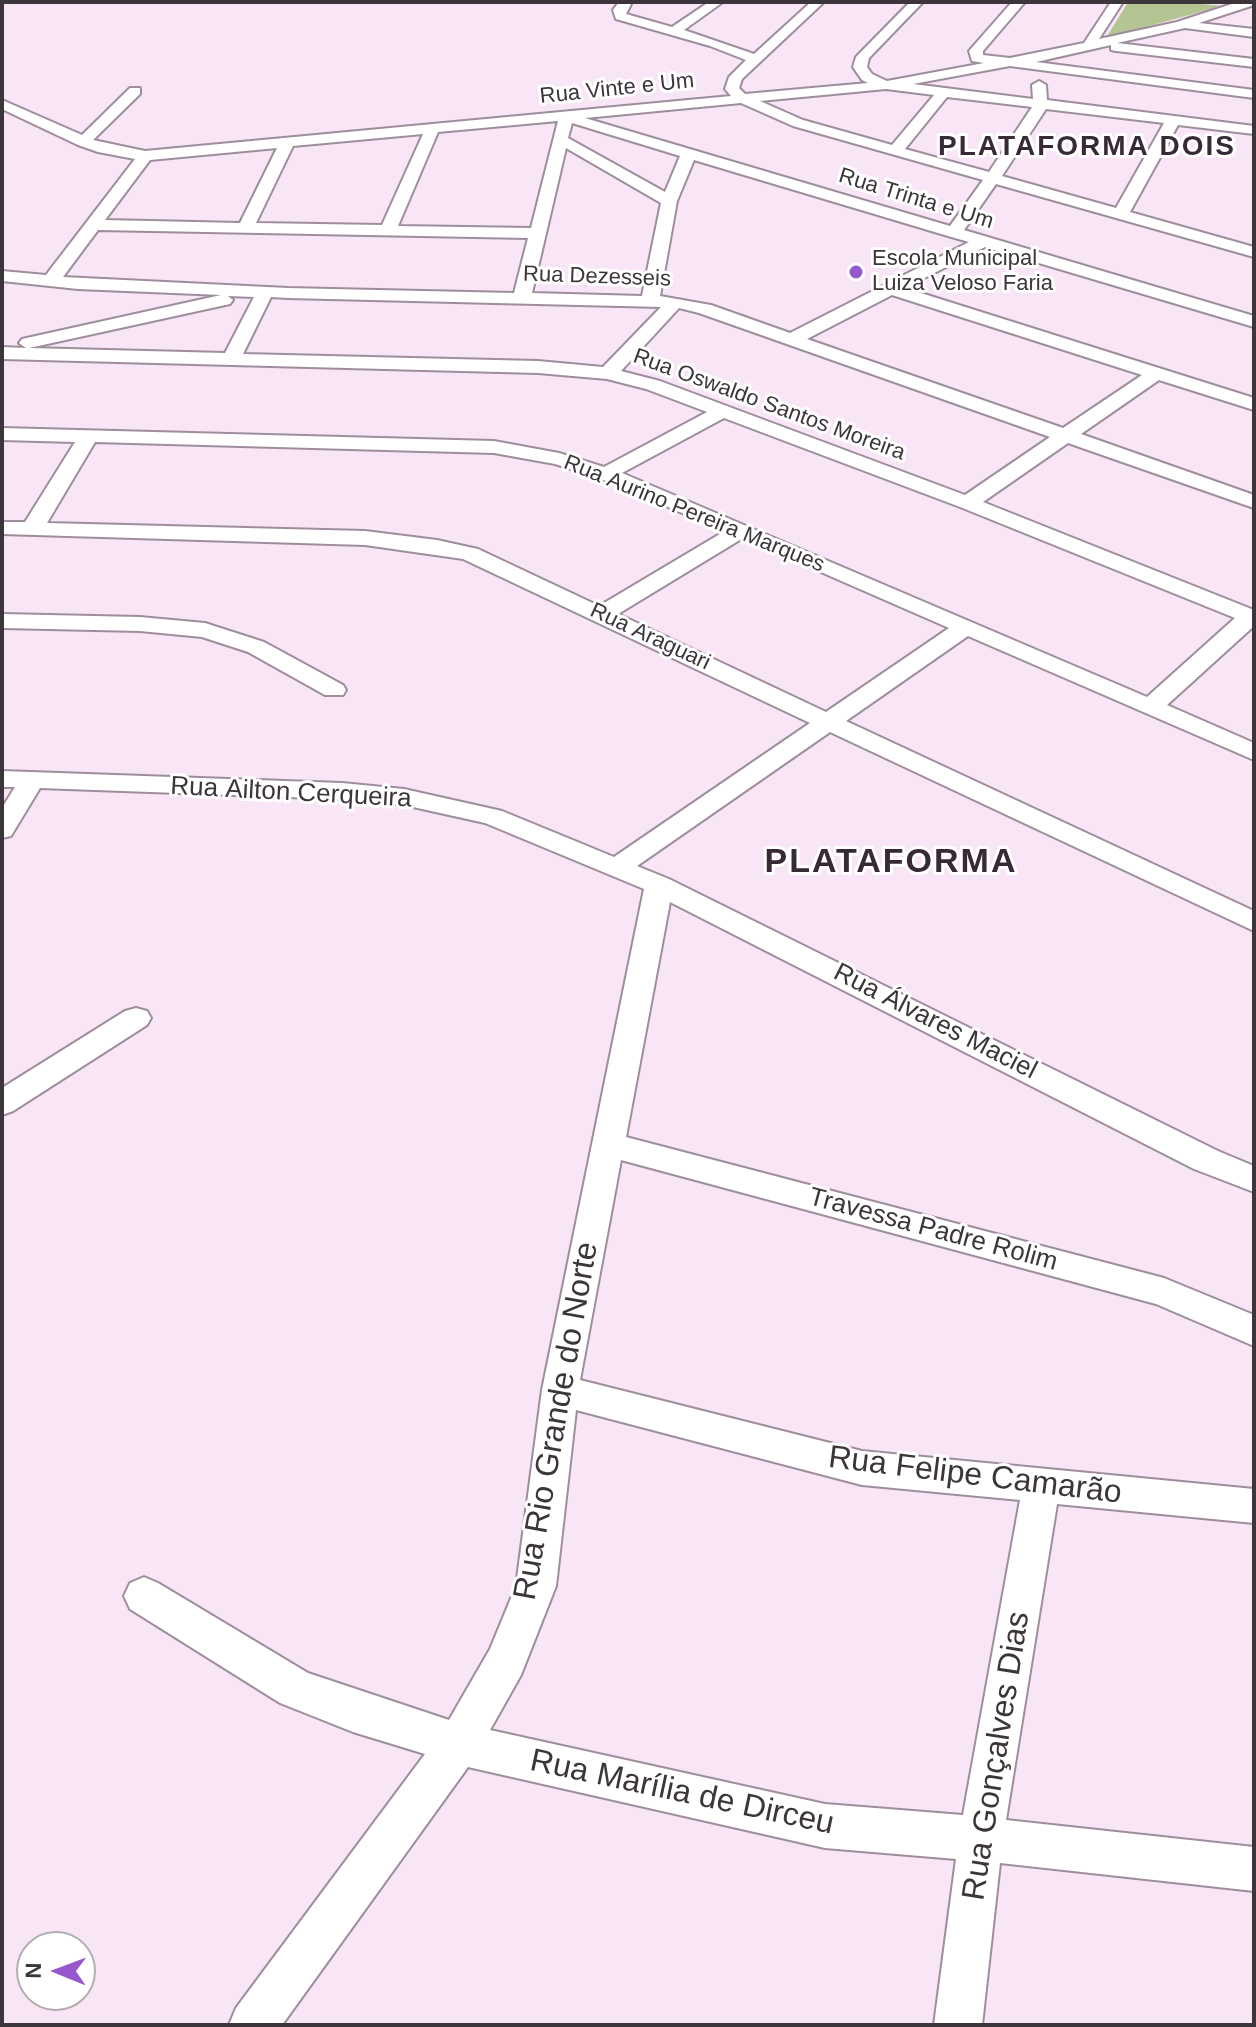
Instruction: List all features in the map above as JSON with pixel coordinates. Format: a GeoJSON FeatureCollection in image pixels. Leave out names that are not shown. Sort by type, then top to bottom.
{"type":"FeatureCollection","features":[{"type":"Feature","properties":{"kind":"street"},"geometry":{"type":"LineString","coordinates":[[626,2],[619,10],[620,16],[755,59]]}},
{"type":"Feature","properties":{"kind":"street"},"geometry":{"type":"LineString","coordinates":[[674,31],[717,2]]}},
{"type":"Feature","properties":{"kind":"street"},"geometry":{"type":"LineString","coordinates":[[818,2],[733,83],[732,89],[741,98],[779,116],[895,151],[1254,252]]}},
{"type":"Feature","properties":{"kind":"street"},"geometry":{"type":"LineString","coordinates":[[917,2],[863,57],[860,63],[867,77],[886,85],[943,93],[1254,130]]}},
{"type":"Feature","properties":{"kind":"street"},"geometry":{"type":"LineString","coordinates":[[996,63],[980,60],[975,54],[1019,2]]}},
{"type":"Feature","properties":{"kind":"street"},"geometry":{"type":"LineString","coordinates":[[1117,2],[1090,44],[1254,63]]}},
{"type":"Feature","properties":{"kind":"street"},"geometry":{"type":"LineString","coordinates":[[1216,2],[1249,5]]}},
{"type":"Feature","properties":{"kind":"street"},"geometry":{"type":"LineString","coordinates":[[1180,25],[1249,5]]}},
{"type":"Feature","properties":{"kind":"street"},"geometry":{"type":"LineString","coordinates":[[1180,25],[1254,33]]}},
{"type":"Feature","properties":{"kind":"street","name":"Rua Vinte e Um"},"geometry":{"type":"LineString","coordinates":[[2,104],[83,142],[107,150],[145,156],[886,85],[996,63],[1042,62],[1090,44],[1180,25]]}},
{"type":"Feature","properties":{"kind":"street"},"geometry":{"type":"LineString","coordinates":[[954,233],[1036,116],[1040,104],[1042,62],[1254,94]]}},
{"type":"Feature","properties":{"kind":"street"},"geometry":{"type":"LineString","coordinates":[[83,142],[135,91]]}},
{"type":"Feature","properties":{"kind":"street"},"geometry":{"type":"LineString","coordinates":[[895,151],[943,93]]}},
{"type":"Feature","properties":{"kind":"street"},"geometry":{"type":"LineString","coordinates":[[522,298],[566,117]]}},
{"type":"Feature","properties":{"kind":"street","name":"Rua Trinta e Um"},"geometry":{"type":"LineString","coordinates":[[566,117],[1254,322]]}},
{"type":"Feature","properties":{"kind":"street"},"geometry":{"type":"LineString","coordinates":[[1120,216],[1173,120]]}},
{"type":"Feature","properties":{"kind":"street"},"geometry":{"type":"LineString","coordinates":[[388,230],[433,127]]}},
{"type":"Feature","properties":{"kind":"street"},"geometry":{"type":"LineString","coordinates":[[560,139],[669,201]]}},
{"type":"Feature","properties":{"kind":"street"},"geometry":{"type":"LineString","coordinates":[[246,227],[287,143]]}},
{"type":"Feature","properties":{"kind":"street"},"geometry":{"type":"LineString","coordinates":[[650,301],[669,201],[689,153]]}},
{"type":"Feature","properties":{"kind":"street"},"geometry":{"type":"LineString","coordinates":[[51,281],[145,156]]}},
{"type":"Feature","properties":{"kind":"street"},"geometry":{"type":"LineString","coordinates":[[95,225],[537,233]]}},
{"type":"Feature","properties":{"kind":"street"},"geometry":{"type":"LineString","coordinates":[[790,340],[983,242]]}},
{"type":"Feature","properties":{"kind":"street","name":"Rua Dezesseis"},"geometry":{"type":"LineString","coordinates":[[2,276],[78,284],[265,292],[675,302],[705,309],[1254,502]]}},
{"type":"Feature","properties":{"kind":"street"},"geometry":{"type":"LineString","coordinates":[[78,284],[102,327]]}},
{"type":"Feature","properties":{"kind":"street"},"geometry":{"type":"LineString","coordinates":[[893,290],[1254,404]]}},
{"type":"Feature","properties":{"kind":"street"},"geometry":{"type":"LineString","coordinates":[[2,351],[265,292]]}},
{"type":"Feature","properties":{"kind":"street"},"geometry":{"type":"LineString","coordinates":[[231,360],[265,292]]}},
{"type":"Feature","properties":{"kind":"street"},"geometry":{"type":"LineString","coordinates":[[608,373],[675,302]]}},
{"type":"Feature","properties":{"kind":"street","name":"Rua Oswaldo Santos Moreira"},"geometry":{"type":"LineString","coordinates":[[2,351],[538,367],[608,373],[653,385],[967,503],[1252,618]]}},
{"type":"Feature","properties":{"kind":"street"},"geometry":{"type":"LineString","coordinates":[[967,503],[1157,373]]}},
{"type":"Feature","properties":{"kind":"street"},"geometry":{"type":"LineString","coordinates":[[606,474],[721,412]]}},
{"type":"Feature","properties":{"kind":"street","name":"Rua Aurino Pereira Marques"},"geometry":{"type":"LineString","coordinates":[[2,434],[494,447],[559,459],[606,474],[742,530],[1254,752]]}},
{"type":"Feature","properties":{"kind":"street"},"geometry":{"type":"LineString","coordinates":[[32,529],[88,437]]}},
{"type":"Feature","properties":{"kind":"street","name":"Rua Araguari"},"geometry":{"type":"LineString","coordinates":[[2,528],[295,534],[405,542],[470,554],[1254,922]]}},
{"type":"Feature","properties":{"kind":"street"},"geometry":{"type":"LineString","coordinates":[[602,614],[742,530]]}},
{"type":"Feature","properties":{"kind":"street"},"geometry":{"type":"LineString","coordinates":[[1150,707],[1252,618]]}},
{"type":"Feature","properties":{"kind":"street"},"geometry":{"type":"LineString","coordinates":[[2,621],[140,624],[205,630],[256,647],[334,690]]}},
{"type":"Feature","properties":{"kind":"street"},"geometry":{"type":"LineString","coordinates":[[616,868],[966,627]]}},
{"type":"Feature","properties":{"kind":"street","name":"Rua Ailton Cerqueira"},"geometry":{"type":"LineString","coordinates":[[2,779],[342,791],[404,797],[493,817],[616,868]]}},
{"type":"Feature","properties":{"kind":"street"},"geometry":{"type":"LineString","coordinates":[[2,830],[32,780]]}},
{"type":"Feature","properties":{"kind":"street","name":"Rua Álvares Maciel"},"geometry":{"type":"LineString","coordinates":[[616,868],[659,885],[1206,1160],[1254,1179]]}},
{"type":"Feature","properties":{"kind":"street","name":"Rua Rio Grande do Norte"},"geometry":{"type":"LineString","coordinates":[[253,2025],[459,1744],[506,1661],[536,1586],[560,1390],[659,885]]}},
{"type":"Feature","properties":{"kind":"street"},"geometry":{"type":"LineString","coordinates":[[2,1103],[136,1018]]}},
{"type":"Feature","properties":{"kind":"street","name":"Travessa Padre Rolim"},"geometry":{"type":"LineString","coordinates":[[607,1144],[1164,1292],[1254,1331]]}},
{"type":"Feature","properties":{"kind":"street","name":"Rua Felipe Camarão"},"geometry":{"type":"LineString","coordinates":[[560,1390],[862,1468],[1254,1506]]}},
{"type":"Feature","properties":{"kind":"street","name":"Rua Gonçalves Dias"},"geometry":{"type":"LineString","coordinates":[[958,2025],[981,1839],[1041,1487]]}},
{"type":"Feature","properties":{"kind":"street","name":"Rua Marília de Dirceu"},"geometry":{"type":"LineString","coordinates":[[144,1596],[295,1689],[353,1711],[459,1744],[825,1826],[981,1839],[1254,1869]]}},
{"type":"Feature","properties":{"kind":"green space"},"geometry":{"type":"Polygon","coordinates":[[[1128,2],[1183,2],[1222,6],[1106,38],[1128,2]]]}},
{"type":"Feature","properties":{"kind":"place","name":"Escola Municipal Luiza Veloso Faria"},"geometry":{"type":"Point","coordinates":[856,272]}},
{"type":"Feature","properties":{"kind":"district","name":"PLATAFORMA DOIS"},"geometry":{"type":"Point","coordinates":[1087,147]}},
{"type":"Feature","properties":{"kind":"district","name":"PLATAFORMA"},"geometry":{"type":"Point","coordinates":[891,863]}}]}
